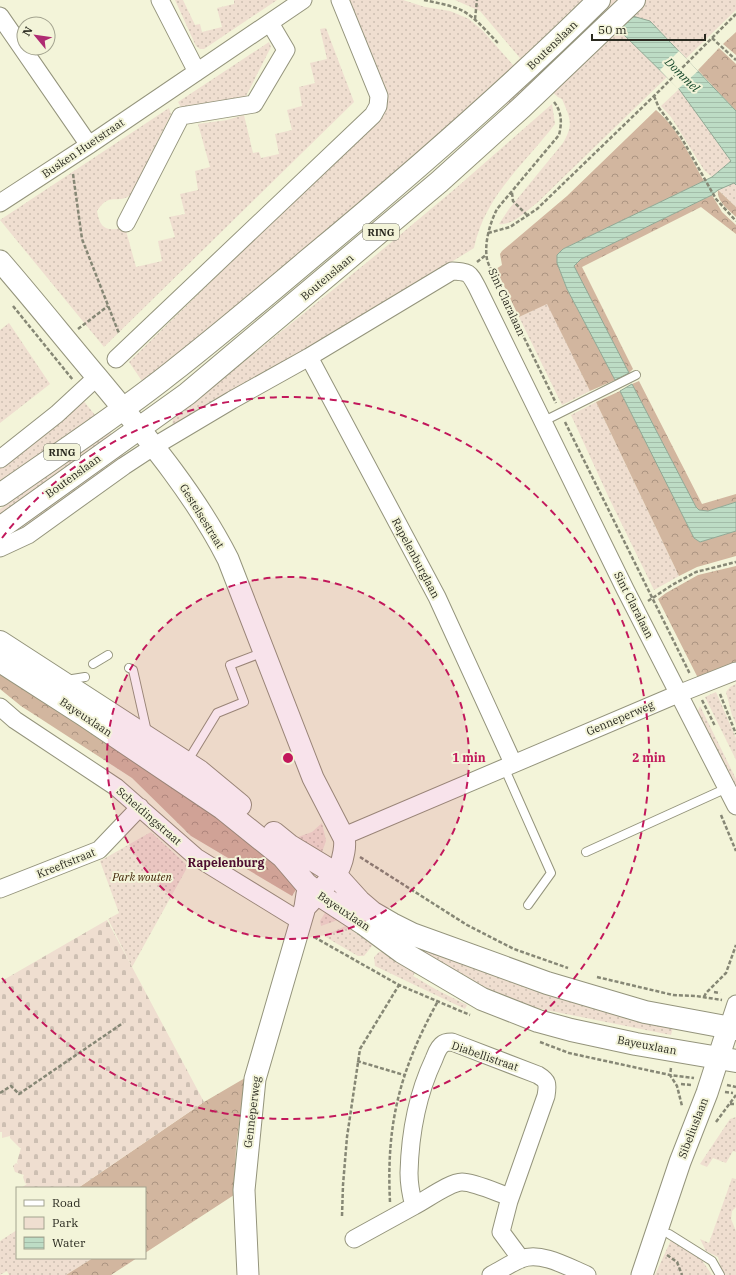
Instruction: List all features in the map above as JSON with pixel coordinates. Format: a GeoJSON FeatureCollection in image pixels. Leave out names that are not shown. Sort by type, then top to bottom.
{"type":"FeatureCollection","features":[{"type":"Feature","properties":{"kind":"main road","name":"Boutenslaan"},"geometry":{"type":"LineString","coordinates":[[0,528],[187,394],[440,182],[522,107],[611,23],[632,1]]}},
{"type":"Feature","properties":{"kind":"main road","name":"Boutenslaan"},"geometry":{"type":"LineString","coordinates":[[0,494],[123,409],[171,373],[382,199],[506,90],[596,3]]}},
{"type":"Feature","properties":{"kind":"main road","name":"Bayeuxlaan"},"geometry":{"type":"LineString","coordinates":[[0,642],[199,771],[290,846],[338,857],[366,907],[382,919],[412,934],[547,983],[645,1012],[732,1029]]}},
{"type":"Feature","properties":{"kind":"main road","name":"Bayeuxlaan"},"geometry":{"type":"LineString","coordinates":[[0,661],[84,715],[222,808],[283,857],[306,884],[310,909],[364,924],[402,952],[482,999],[510,1011],[571,1030],[636,1044],[727,1060]]}},
{"type":"Feature","properties":{"kind":"street"},"geometry":{"type":"LineString","coordinates":[[160,0],[197,72]]}},
{"type":"Feature","properties":{"kind":"street","name":"Busken Huetstraat"},"geometry":{"type":"LineString","coordinates":[[0,203],[89,145],[303,0]]}},
{"type":"Feature","properties":{"kind":"street"},"geometry":{"type":"LineString","coordinates":[[116,359],[373,115],[378,106],[379,96],[340,0]]}},
{"type":"Feature","properties":{"kind":"street"},"geometry":{"type":"LineString","coordinates":[[0,16],[89,145]]}},
{"type":"Feature","properties":{"kind":"street"},"geometry":{"type":"LineString","coordinates":[[181,116],[254,104],[286,50],[270,23]]}},
{"type":"Feature","properties":{"kind":"street"},"geometry":{"type":"LineString","coordinates":[[166,93],[181,116]]}},
{"type":"Feature","properties":{"kind":"street"},"geometry":{"type":"LineString","coordinates":[[126,223],[181,116]]}},
{"type":"Feature","properties":{"kind":"street","name":"Gestelsestraat"},"geometry":{"type":"LineString","coordinates":[[0,261],[139,428],[175,474],[215,533],[228,559],[313,778],[338,857]]}},
{"type":"Feature","properties":{"kind":"street","name":"Boutenslaan"},"geometry":{"type":"LineString","coordinates":[[0,548],[28,535],[153,447],[232,400],[309,357],[452,271],[464,271]]}},
{"type":"Feature","properties":{"kind":"street","name":"Sint Claralaan"},"geometry":{"type":"LineString","coordinates":[[464,271],[470,274],[544,421],[635,608],[736,806]]}},
{"type":"Feature","properties":{"kind":"street","name":"Rapelenburglaan"},"geometry":{"type":"LineString","coordinates":[[309,357],[438,597],[509,765]]}},
{"type":"Feature","properties":{"kind":"street"},"geometry":{"type":"LineString","coordinates":[[0,459],[57,414],[97,377]]}},
{"type":"Feature","properties":{"kind":"street","name":"Genneperweg"},"geometry":{"type":"LineString","coordinates":[[248,1275],[244,1190],[254,1079],[310,909],[338,857],[509,765],[736,671]]}},
{"type":"Feature","properties":{"kind":"street","name":"Scheidingstraat"},"geometry":{"type":"LineString","coordinates":[[0,706],[15,720],[116,787],[196,857],[310,909]]}},
{"type":"Feature","properties":{"kind":"street","name":"Kreeftstraat"},"geometry":{"type":"LineString","coordinates":[[0,889],[99,850],[140,808]]}},
{"type":"Feature","properties":{"kind":"street"},"geometry":{"type":"LineString","coordinates":[[732,1029],[736,1004]]}},
{"type":"Feature","properties":{"kind":"street","name":"Sibeliuslaan"},"geometry":{"type":"LineString","coordinates":[[642,1275],[660,1235],[727,1060],[732,1029]]}},
{"type":"Feature","properties":{"kind":"street","name":"Diabellistraat"},"geometry":{"type":"LineString","coordinates":[[414,1206],[411,1196],[409,1174],[412,1134],[420,1091],[438,1049],[444,1043],[452,1042],[538,1075],[545,1079],[548,1086],[546,1096],[510,1197],[501,1232],[517,1261]]}},
{"type":"Feature","properties":{"kind":"street"},"geometry":{"type":"LineString","coordinates":[[354,1239],[450,1186],[462,1182],[474,1184],[510,1197]]}},
{"type":"Feature","properties":{"kind":"street"},"geometry":{"type":"LineString","coordinates":[[491,1275],[530,1256],[542,1257],[587,1275]]}},
{"type":"Feature","properties":{"kind":"lane"},"geometry":{"type":"LineString","coordinates":[[544,421],[636,375]]}},
{"type":"Feature","properties":{"kind":"lane"},"geometry":{"type":"LineString","coordinates":[[186,762],[217,713],[244,702],[230,665],[264,652]]}},
{"type":"Feature","properties":{"kind":"lane"},"geometry":{"type":"LineString","coordinates":[[93,664],[108,655]]}},
{"type":"Feature","properties":{"kind":"lane"},"geometry":{"type":"LineString","coordinates":[[129,668],[133,670],[148,737]]}},
{"type":"Feature","properties":{"kind":"lane"},"geometry":{"type":"LineString","coordinates":[[60,681],[85,677]]}},
{"type":"Feature","properties":{"kind":"lane"},"geometry":{"type":"LineString","coordinates":[[509,765],[551,873],[528,905]]}},
{"type":"Feature","properties":{"kind":"lane"},"geometry":{"type":"LineString","coordinates":[[586,852],[727,788]]}},
{"type":"Feature","properties":{"kind":"lane"},"geometry":{"type":"LineString","coordinates":[[660,1235],[712,1261],[720,1275]]}},
{"type":"Feature","properties":{"kind":"path"},"geometry":{"type":"LineString","coordinates":[[424,0],[452,6],[463,11],[474,19],[500,44]]}},
{"type":"Feature","properties":{"kind":"path"},"geometry":{"type":"LineString","coordinates":[[474,19],[477,0]]}},
{"type":"Feature","properties":{"kind":"path"},"geometry":{"type":"LineString","coordinates":[[488,233],[510,227],[528,216],[536,209],[654,96],[736,14]]}},
{"type":"Feature","properties":{"kind":"path"},"geometry":{"type":"LineString","coordinates":[[712,38],[736,60]]}},
{"type":"Feature","properties":{"kind":"path"},"geometry":{"type":"LineString","coordinates":[[654,96],[659,108],[682,137],[716,199],[736,221]]}},
{"type":"Feature","properties":{"kind":"path"},"geometry":{"type":"LineString","coordinates":[[488,233],[497,209],[559,135],[562,124],[556,104],[552,101]]}},
{"type":"Feature","properties":{"kind":"path"},"geometry":{"type":"LineString","coordinates":[[71,157],[82,239],[118,331],[129,346]]}},
{"type":"Feature","properties":{"kind":"path"},"geometry":{"type":"LineString","coordinates":[[512,192],[513,201],[528,216]]}},
{"type":"Feature","properties":{"kind":"path","name":"Sint Claralaan"},"geometry":{"type":"LineString","coordinates":[[488,233],[487,260],[493,274],[696,687]]}},
{"type":"Feature","properties":{"kind":"path"},"geometry":{"type":"LineString","coordinates":[[78,330],[108,306]]}},
{"type":"Feature","properties":{"kind":"path"},"geometry":{"type":"LineString","coordinates":[[635,608],[696,572],[736,562]]}},
{"type":"Feature","properties":{"kind":"path"},"geometry":{"type":"LineString","coordinates":[[714,680],[736,734]]}},
{"type":"Feature","properties":{"kind":"path"},"geometry":{"type":"LineString","coordinates":[[338,857],[371,863],[467,925],[514,949],[574,971]]}},
{"type":"Feature","properties":{"kind":"path"},"geometry":{"type":"LineString","coordinates":[[310,909],[311,944]]}},
{"type":"Feature","properties":{"kind":"path"},"geometry":{"type":"LineString","coordinates":[[704,997],[706,993],[726,973],[736,945]]}},
{"type":"Feature","properties":{"kind":"path"},"geometry":{"type":"LineString","coordinates":[[595,977],[673,995],[717,999]]}},
{"type":"Feature","properties":{"kind":"path"},"geometry":{"type":"LineString","coordinates":[[342,1216],[347,1137],[357,1061],[360,1049],[399,985]]}},
{"type":"Feature","properties":{"kind":"path"},"geometry":{"type":"LineString","coordinates":[[714,992],[720,993]]}},
{"type":"Feature","properties":{"kind":"path"},"geometry":{"type":"LineString","coordinates":[[0,1093],[11,1086],[19,1094],[123,1023]]}},
{"type":"Feature","properties":{"kind":"path"},"geometry":{"type":"LineString","coordinates":[[357,1061],[404,1075]]}},
{"type":"Feature","properties":{"kind":"path","name":"Sibeliuslaan"},"geometry":{"type":"LineString","coordinates":[[670,1075],[677,1086],[682,1108]]}},
{"type":"Feature","properties":{"kind":"path"},"geometry":{"type":"LineString","coordinates":[[681,1084],[692,1086]]}},
{"type":"Feature","properties":{"kind":"path"},"geometry":{"type":"LineString","coordinates":[[728,1085],[736,1086]]}},
{"type":"Feature","properties":{"kind":"path"},"geometry":{"type":"LineString","coordinates":[[725,1092],[735,1094],[729,1104],[736,1104]]}},
{"type":"Feature","properties":{"kind":"path"},"geometry":{"type":"LineString","coordinates":[[660,1235],[677,1262],[682,1275]]}},
{"type":"Feature","properties":{"kind":"green space"},"geometry":{"type":"Polygon","coordinates":[[[175,0],[183,0],[195,25],[200,24],[202,32],[222,27],[217,8],[234,4],[234,0],[277,0],[204,49],[200,49],[196,46],[175,0]]]}},
{"type":"Feature","properties":{"kind":"green space"},"geometry":{"type":"Polygon","coordinates":[[[345,0],[403,0],[425,7],[450,11],[469,19],[483,31],[513,65],[520,58],[480,11],[455,0],[589,0],[316,245],[142,381],[129,362],[378,118],[345,0]]]}},
{"type":"Feature","properties":{"kind":"green space"},"geometry":{"type":"Polygon","coordinates":[[[609,0],[624,0],[509,107],[504,101],[609,0]]]}},
{"type":"Feature","properties":{"kind":"green space"},"geometry":{"type":"Polygon","coordinates":[[[646,0],[736,0],[736,10],[537,203],[515,220],[509,223],[499,224],[509,209],[563,143],[569,131],[569,116],[562,99],[550,90],[646,0]],[[650,21],[620,31],[660,70],[679,51],[650,21]]]}},
{"type":"Feature","properties":{"kind":"green space"},"geometry":{"type":"Polygon","coordinates":[[[326,28],[354,102],[104,347],[0,220],[169,108],[171,114],[131,195],[126,198],[106,201],[97,211],[100,222],[106,228],[114,229],[125,227],[136,267],[162,261],[158,241],[175,237],[169,217],[185,214],[180,194],[198,190],[195,171],[210,167],[198,124],[227,120],[244,115],[253,153],[259,152],[261,158],[279,154],[275,134],[292,130],[287,110],[302,106],[299,87],[315,83],[310,63],[327,59],[320,29],[326,28]]]}},
{"type":"Feature","properties":{"kind":"green space"},"geometry":{"type":"Polygon","coordinates":[[[736,32],[736,55],[723,44],[736,32]]]}},
{"type":"Feature","properties":{"kind":"green space"},"geometry":{"type":"Polygon","coordinates":[[[269,42],[271,47],[244,100],[187,109],[181,107],[178,102],[269,42]]]}},
{"type":"Feature","properties":{"kind":"green space"},"geometry":{"type":"Polygon","coordinates":[[[719,48],[736,64],[736,111],[698,70],[719,48]]]}},
{"type":"Feature","properties":{"kind":"green space"},"geometry":{"type":"Polygon","coordinates":[[[679,89],[731,161],[712,177],[704,170],[671,117],[661,106],[679,89]]]}},
{"type":"Feature","properties":{"kind":"green space"},"geometry":{"type":"Polygon","coordinates":[[[552,104],[555,124],[496,196],[479,229],[474,248],[390,300],[176,427],[172,426],[173,419],[376,255],[456,188],[552,104]]]}},
{"type":"Feature","properties":{"kind":"green space"},"geometry":{"type":"Polygon","coordinates":[[[656,110],[671,125],[704,181],[563,249],[557,255],[557,263],[567,289],[615,380],[590,391],[547,304],[519,317],[496,269],[502,265],[500,254],[502,251],[567,196],[656,110]]]}},
{"type":"Feature","properties":{"kind":"green space"},"geometry":{"type":"Polygon","coordinates":[[[734,183],[736,185],[736,207],[718,190],[734,183]]]}},
{"type":"Feature","properties":{"kind":"green space"},"geometry":{"type":"Polygon","coordinates":[[[718,190],[736,207],[736,217],[721,202],[718,190]]]}},
{"type":"Feature","properties":{"kind":"green space"},"geometry":{"type":"Polygon","coordinates":[[[712,195],[722,212],[736,225],[736,234],[701,207],[582,267],[633,369],[629,373],[574,267],[581,259],[712,195]]]}},
{"type":"Feature","properties":{"kind":"green space"},"geometry":{"type":"Polygon","coordinates":[[[547,303],[590,391],[562,405],[519,317],[547,303]]]}},
{"type":"Feature","properties":{"kind":"green space"},"geometry":{"type":"Polygon","coordinates":[[[9,323],[50,384],[0,423],[0,330],[9,323]]]}},
{"type":"Feature","properties":{"kind":"green space"},"geometry":{"type":"Polygon","coordinates":[[[639,381],[702,504],[736,494],[736,502],[708,511],[699,510],[696,507],[632,384],[639,381]]]}},
{"type":"Feature","properties":{"kind":"green space"},"geometry":{"type":"Polygon","coordinates":[[[620,391],[694,538],[700,542],[736,531],[736,556],[697,567],[679,576],[596,402],[620,391]]]}},
{"type":"Feature","properties":{"kind":"green space"},"geometry":{"type":"Polygon","coordinates":[[[82,399],[95,415],[0,481],[0,468],[49,432],[82,399]]]}},
{"type":"Feature","properties":{"kind":"green space"},"geometry":{"type":"Polygon","coordinates":[[[596,402],[679,576],[654,590],[609,498],[571,415],[596,402]]]}},
{"type":"Feature","properties":{"kind":"green space"},"geometry":{"type":"Polygon","coordinates":[[[110,432],[112,435],[0,516],[0,509],[110,432]]]}},
{"type":"Feature","properties":{"kind":"green space"},"geometry":{"type":"Polygon","coordinates":[[[123,449],[124,458],[18,531],[0,541],[123,449]]]}},
{"type":"Feature","properties":{"kind":"green space"},"geometry":{"type":"Polygon","coordinates":[[[736,566],[736,664],[699,680],[658,599],[698,575],[736,566]]]}},
{"type":"Feature","properties":{"kind":"green space"},"geometry":{"type":"Polygon","coordinates":[[[0,667],[213,808],[300,883],[292,896],[191,836],[132,778],[21,706],[0,689],[0,667]]]}},
{"type":"Feature","properties":{"kind":"green space"},"geometry":{"type":"Polygon","coordinates":[[[736,684],[736,724],[726,692],[730,687],[736,684]]]}},
{"type":"Feature","properties":{"kind":"green space"},"geometry":{"type":"Polygon","coordinates":[[[716,692],[736,738],[736,760],[705,697],[716,692]]]}},
{"type":"Feature","properties":{"kind":"green space"},"geometry":{"type":"Polygon","coordinates":[[[700,706],[736,779],[736,795],[697,713],[700,706]]]}},
{"type":"Feature","properties":{"kind":"green space"},"geometry":{"type":"Polygon","coordinates":[[[322,823],[326,841],[321,855],[318,856],[298,837],[312,832],[322,823]]]}},
{"type":"Feature","properties":{"kind":"green space","name":"Park wouten"},"geometry":{"type":"Polygon","coordinates":[[[151,832],[188,866],[132,967],[108,919],[119,913],[100,861],[151,832]]]}},
{"type":"Feature","properties":{"kind":"green space"},"geometry":{"type":"Polygon","coordinates":[[[355,906],[674,1023],[671,1035],[518,1005],[451,976],[355,906]]]}},
{"type":"Feature","properties":{"kind":"green space"},"geometry":{"type":"Polygon","coordinates":[[[328,908],[346,917],[321,926],[320,921],[328,908]]]}},
{"type":"Feature","properties":{"kind":"green space"},"geometry":{"type":"Polygon","coordinates":[[[107,920],[204,1102],[79,1187],[22,1187],[27,1184],[25,1183],[23,1177],[24,1175],[15,1172],[13,1166],[16,1163],[18,1164],[17,1162],[21,1148],[10,1138],[10,1136],[2,1138],[2,1132],[0,1132],[0,982],[107,920]]]}},
{"type":"Feature","properties":{"kind":"green space"},"geometry":{"type":"Polygon","coordinates":[[[354,922],[371,938],[372,946],[364,956],[358,956],[324,936],[354,922]]]}},
{"type":"Feature","properties":{"kind":"green space"},"geometry":{"type":"Polygon","coordinates":[[[388,951],[416,971],[413,976],[467,1005],[465,1009],[375,966],[374,957],[379,952],[388,951]]]}},
{"type":"Feature","properties":{"kind":"green space"},"geometry":{"type":"Polygon","coordinates":[[[245,1078],[236,1148],[234,1195],[146,1252],[146,1187],[79,1187],[204,1102],[245,1078]]]}},
{"type":"Feature","properties":{"kind":"green space"},"geometry":{"type":"Polygon","coordinates":[[[736,1117],[736,1152],[733,1151],[726,1163],[713,1158],[707,1167],[700,1164],[730,1119],[736,1117]]]}},
{"type":"Feature","properties":{"kind":"green space"},"geometry":{"type":"Polygon","coordinates":[[[732,1178],[736,1179],[736,1207],[732,1211],[731,1219],[736,1231],[736,1275],[725,1275],[722,1272],[718,1257],[706,1251],[700,1239],[709,1243],[732,1178]]]}},
{"type":"Feature","properties":{"kind":"green space"},"geometry":{"type":"Polygon","coordinates":[[[16,1231],[16,1259],[91,1259],[66,1275],[9,1275],[7,1271],[0,1275],[0,1241],[16,1231]]]}},
{"type":"Feature","properties":{"kind":"green space"},"geometry":{"type":"Polygon","coordinates":[[[671,1240],[699,1256],[712,1275],[655,1275],[671,1240]]]}},
{"type":"Feature","properties":{"kind":"green space"},"geometry":{"type":"Polygon","coordinates":[[[91,1259],[135,1259],[111,1275],[66,1275],[91,1259]]]}},
{"type":"Feature","properties":{"kind":"water","name":"Dommel"},"geometry":{"type":"Polygon","coordinates":[[[629,15],[650,21],[736,111],[736,185],[734,183],[718,190],[712,195],[581,259],[574,266],[629,373],[615,380],[567,289],[557,263],[557,255],[563,249],[712,177],[731,161],[679,89],[620,31],[629,15]]]}},
{"type":"Feature","properties":{"kind":"water"},"geometry":{"type":"Polygon","coordinates":[[[632,384],[696,507],[699,510],[708,511],[736,502],[736,531],[700,542],[694,538],[620,391],[632,384]]]}},
{"type":"Feature","properties":{"kind":"pier"},"geometry":{"type":"Polygon","coordinates":[[[679,51],[698,71],[678,89],[660,70],[679,51]]]}},
{"type":"Feature","properties":{"kind":"district","name":"Rapelenburg"},"geometry":{"type":"Point","coordinates":[226,863]}}]}
